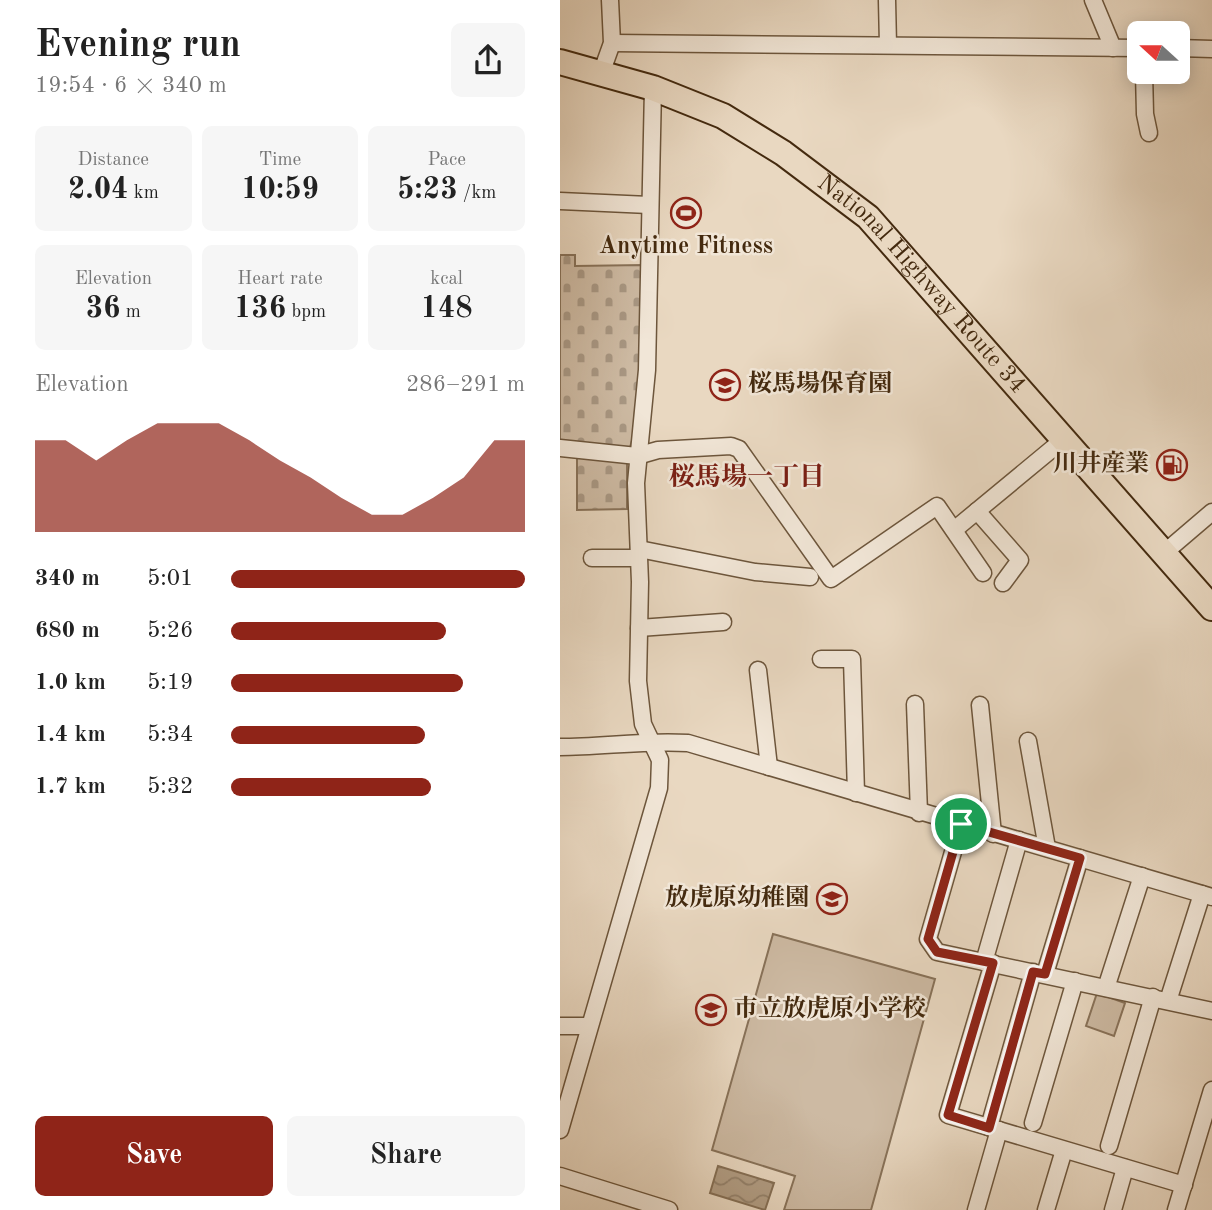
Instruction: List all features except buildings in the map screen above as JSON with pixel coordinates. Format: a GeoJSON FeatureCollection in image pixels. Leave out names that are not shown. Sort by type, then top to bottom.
{"type":"FeatureCollection","features":[{"type":"Feature","properties":{"kind":"highway","name":"National Highway Route 34"},"geometry":{"type":"LineString","coordinates":[[560,62],[601,71],[653,88],[723,116],[783,153],[868,217],[1212,608]]}},
{"type":"Feature","properties":{"kind":"street"},"geometry":{"type":"LineString","coordinates":[[601,71],[612,43],[610,0]]}},
{"type":"Feature","properties":{"kind":"street"},"geometry":{"type":"LineString","coordinates":[[887,0],[888,45]]}},
{"type":"Feature","properties":{"kind":"street"},"geometry":{"type":"LineString","coordinates":[[1093,0],[1113,48]]}},
{"type":"Feature","properties":{"kind":"street"},"geometry":{"type":"LineString","coordinates":[[612,43],[1127,48]]}},
{"type":"Feature","properties":{"kind":"street"},"geometry":{"type":"LineString","coordinates":[[1190,48],[1212,48]]}},
{"type":"Feature","properties":{"kind":"street"},"geometry":{"type":"LineString","coordinates":[[1144,84],[1144,114],[1149,133]]}},
{"type":"Feature","properties":{"kind":"street"},"geometry":{"type":"LineString","coordinates":[[560,1130],[565,1095],[659,788],[660,760],[653,740],[643,724],[638,681],[637,456],[647,370],[653,88]]}},
{"type":"Feature","properties":{"kind":"street"},"geometry":{"type":"LineString","coordinates":[[560,201],[649,205]]}},
{"type":"Feature","properties":{"kind":"street"},"geometry":{"type":"LineString","coordinates":[[954,530],[1064,439]]}},
{"type":"Feature","properties":{"kind":"street"},"geometry":{"type":"LineString","coordinates":[[560,449],[637,456],[658,450],[731,446],[739,449],[831,579],[937,506],[983,573]]}},
{"type":"Feature","properties":{"kind":"street"},"geometry":{"type":"LineString","coordinates":[[976,511],[1020,560],[1003,583]]}},
{"type":"Feature","properties":{"kind":"street"},"geometry":{"type":"LineString","coordinates":[[1164,553],[1212,512]]}},
{"type":"Feature","properties":{"kind":"street"},"geometry":{"type":"LineString","coordinates":[[592,558],[639,553],[755,572],[810,577]]}},
{"type":"Feature","properties":{"kind":"street"},"geometry":{"type":"LineString","coordinates":[[639,628],[723,622]]}},
{"type":"Feature","properties":{"kind":"street"},"geometry":{"type":"LineString","coordinates":[[821,659],[852,659],[856,793]]}},
{"type":"Feature","properties":{"kind":"street"},"geometry":{"type":"LineString","coordinates":[[758,670],[769,768]]}},
{"type":"Feature","properties":{"kind":"street"},"geometry":{"type":"LineString","coordinates":[[915,705],[919,813]]}},
{"type":"Feature","properties":{"kind":"street"},"geometry":{"type":"LineString","coordinates":[[980,705],[993,834]]}},
{"type":"Feature","properties":{"kind":"street"},"geometry":{"type":"LineString","coordinates":[[560,747],[610,747],[653,740],[688,743],[919,813],[1207,895],[1160,999],[1109,1146]]}},
{"type":"Feature","properties":{"kind":"street"},"geometry":{"type":"LineString","coordinates":[[1028,741],[1047,848]]}},
{"type":"Feature","properties":{"kind":"street"},"geometry":{"type":"LineString","coordinates":[[961,824],[928,939],[937,952],[1212,1011]]}},
{"type":"Feature","properties":{"kind":"street"},"geometry":{"type":"LineString","coordinates":[[1019,840],[948,1115],[1184,1185]]}},
{"type":"Feature","properties":{"kind":"street"},"geometry":{"type":"LineString","coordinates":[[976,1210],[994,1129],[1039,973],[1080,858]]}},
{"type":"Feature","properties":{"kind":"street"},"geometry":{"type":"LineString","coordinates":[[1106,988],[1142,876]]}},
{"type":"Feature","properties":{"kind":"street"},"geometry":{"type":"LineString","coordinates":[[1033,1123],[1075,981]]}},
{"type":"Feature","properties":{"kind":"street"},"geometry":{"type":"LineString","coordinates":[[560,1026],[588,1026]]}},
{"type":"Feature","properties":{"kind":"street"},"geometry":{"type":"LineString","coordinates":[[1176,1210],[1212,1090]]}},
{"type":"Feature","properties":{"kind":"street"},"geometry":{"type":"LineString","coordinates":[[1046,1210],[1064,1150]]}},
{"type":"Feature","properties":{"kind":"street"},"geometry":{"type":"LineString","coordinates":[[1112,1210],[1125,1168]]}},
{"type":"Feature","properties":{"kind":"street"},"geometry":{"type":"LineString","coordinates":[[560,1176],[669,1210]]}},
{"type":"Feature","properties":{"kind":"green space"},"geometry":{"type":"Polygon","coordinates":[[[560,255],[575,255],[575,266],[643,265],[642,384],[635,431],[628,453],[560,445],[560,255]]]}},
{"type":"Feature","properties":{"kind":"green space"},"geometry":{"type":"Polygon","coordinates":[[[577,455],[627,457],[627,509],[577,510],[577,455]]]}},
{"type":"Feature","properties":{"kind":"green space"},"geometry":{"type":"Polygon","coordinates":[[[773,934],[935,979],[871,1210],[784,1210],[795,1176],[712,1150],[773,934]]]}},
{"type":"Feature","properties":{"kind":"green space"},"geometry":{"type":"Polygon","coordinates":[[[1097,993],[1125,1003],[1114,1036],[1086,1026],[1097,993]]]}},
{"type":"Feature","properties":{"kind":"water"},"geometry":{"type":"Polygon","coordinates":[[[718,1166],[774,1183],[765,1210],[710,1193],[718,1166]]]}},
{"type":"Feature","properties":{"kind":"place","name":"Anytime Fitness"},"geometry":{"type":"Point","coordinates":[686,213]}},
{"type":"Feature","properties":{"kind":"place","name":"桜馬場保育園"},"geometry":{"type":"Point","coordinates":[725,385]}},
{"type":"Feature","properties":{"kind":"place","name":"川井産業"},"geometry":{"type":"Point","coordinates":[1172,465]}},
{"type":"Feature","properties":{"kind":"place","name":"放虎原幼稚園"},"geometry":{"type":"Point","coordinates":[832,899]}},
{"type":"Feature","properties":{"kind":"place","name":"市立放虎原小学校"},"geometry":{"type":"Point","coordinates":[711,1010]}},
{"type":"Feature","properties":{"kind":"district","name":"桜馬場一丁目"},"geometry":{"type":"Point","coordinates":[747,478]}},
{"type":"Feature","properties":{"kind":"route"},"geometry":{"type":"LineString","coordinates":[[961,824],[1080,858],[1045,974],[1033,972],[989,1128],[948,1115],[993,963],[937,952],[928,939],[961,824]]}}]}
